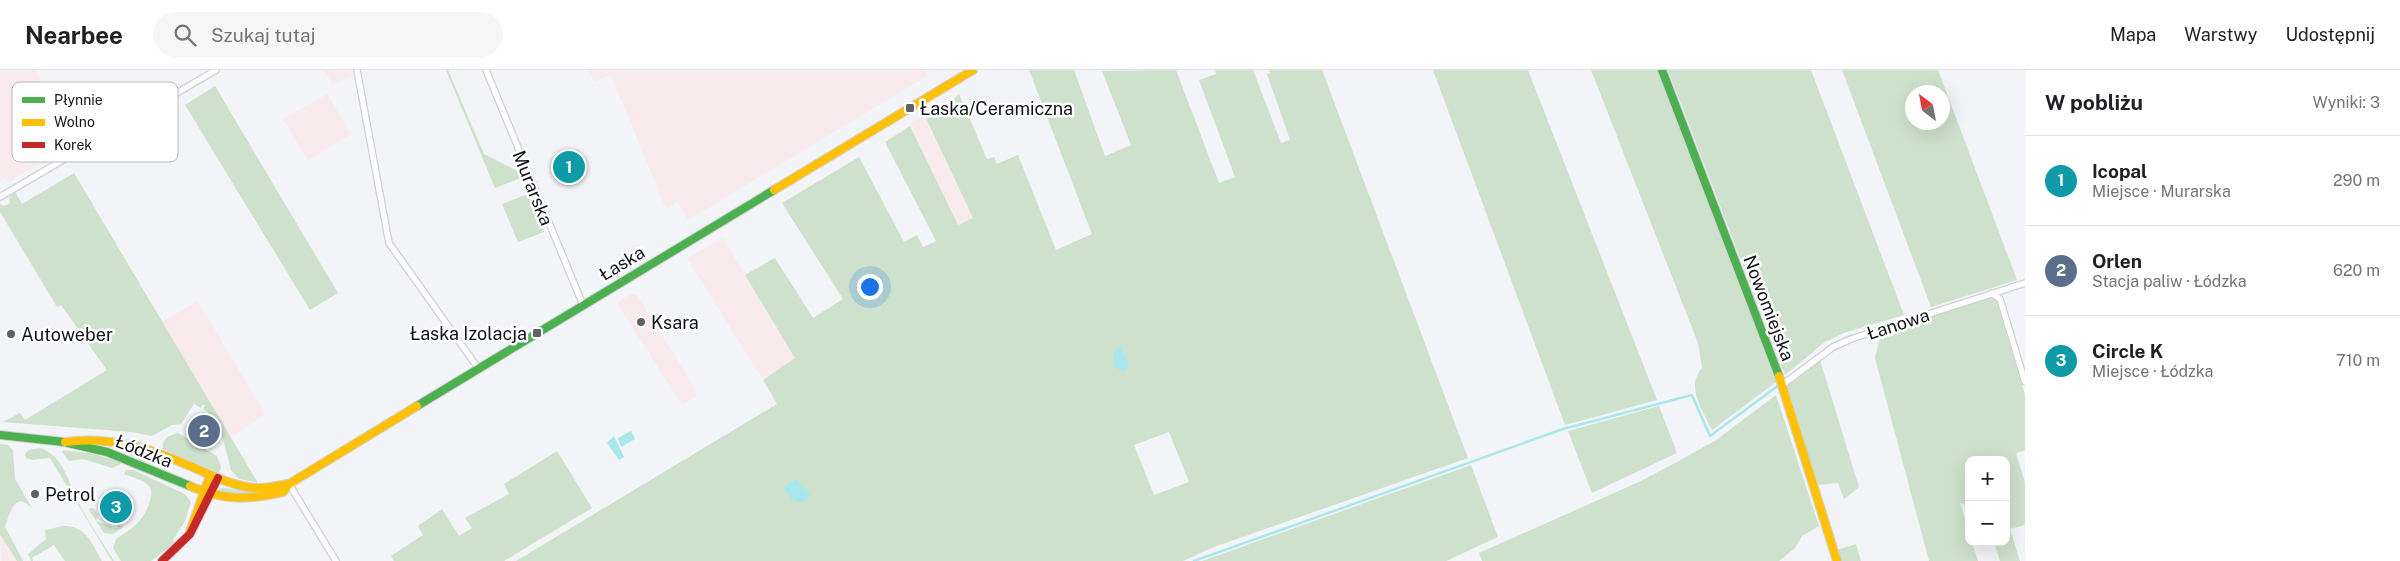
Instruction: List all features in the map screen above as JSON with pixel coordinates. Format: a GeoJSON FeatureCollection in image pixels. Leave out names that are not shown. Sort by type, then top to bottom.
{"type":"FeatureCollection","features":[{"type":"Feature","properties":{"kind":"main road","name":"Łaska"},"geometry":{"type":"LineString","coordinates":[[206,494],[239,498],[264,498],[283,492],[289,484],[478,368],[973,70]]}},
{"type":"Feature","properties":{"kind":"main road","name":"Nowomiejska"},"geometry":{"type":"LineString","coordinates":[[1662,70],[1782,383],[1837,561]]}},
{"type":"Feature","properties":{"kind":"main road","name":"Łódzka"},"geometry":{"type":"LineString","coordinates":[[0,435],[64,442],[124,457],[206,494]]}},
{"type":"Feature","properties":{"kind":"main road","name":"Łódzka"},"geometry":{"type":"LineString","coordinates":[[64,442],[78,439],[136,444],[210,475]]}},
{"type":"Feature","properties":{"kind":"main road","name":"Łaska"},"geometry":{"type":"LineString","coordinates":[[210,475],[256,488],[289,484]]}},
{"type":"Feature","properties":{"kind":"main road"},"geometry":{"type":"LineString","coordinates":[[162,561],[180,546],[189,535],[206,494],[210,475]]}},
{"type":"Feature","properties":{"kind":"main road"},"geometry":{"type":"LineString","coordinates":[[206,494],[218,478]]}},
{"type":"Feature","properties":{"kind":"street"},"geometry":{"type":"LineString","coordinates":[[178,92],[216,70]]}},
{"type":"Feature","properties":{"kind":"street"},"geometry":{"type":"LineString","coordinates":[[356,70],[389,243],[478,368]]}},
{"type":"Feature","properties":{"kind":"street","name":"Murarska"},"geometry":{"type":"LineString","coordinates":[[486,70],[583,305]]}},
{"type":"Feature","properties":{"kind":"street"},"geometry":{"type":"LineString","coordinates":[[0,197],[60,162]]}},
{"type":"Feature","properties":{"kind":"street","name":"Łanowa"},"geometry":{"type":"LineString","coordinates":[[1782,383],[1834,347],[1851,339],[2025,284]]}},
{"type":"Feature","properties":{"kind":"street"},"geometry":{"type":"LineString","coordinates":[[1992,293],[2000,299],[2025,382]]}},
{"type":"Feature","properties":{"kind":"street"},"geometry":{"type":"LineString","coordinates":[[289,484],[336,561]]}},
{"type":"Feature","properties":{"kind":"shaded area"},"geometry":{"type":"Polygon","coordinates":[[[0,70],[36,70],[40,82],[12,82],[12,162],[42,162],[8,182],[6,177],[0,181],[0,70]]]}},
{"type":"Feature","properties":{"kind":"shaded area"},"geometry":{"type":"Polygon","coordinates":[[[324,70],[352,70],[353,76],[333,85],[324,70]]]}},
{"type":"Feature","properties":{"kind":"shaded area"},"geometry":{"type":"Polygon","coordinates":[[[589,70],[925,70],[927,76],[688,220],[678,202],[666,209],[611,75],[594,82],[589,70]]]}},
{"type":"Feature","properties":{"kind":"shaded area"},"geometry":{"type":"Polygon","coordinates":[[[327,94],[351,134],[308,160],[283,119],[327,94]]]}},
{"type":"Feature","properties":{"kind":"shaded area"},"geometry":{"type":"Polygon","coordinates":[[[925,115],[974,218],[958,225],[909,124],[925,115]]]}},
{"type":"Feature","properties":{"kind":"shaded area"},"geometry":{"type":"Polygon","coordinates":[[[723,238],[795,358],[763,380],[687,258],[723,238]]]}},
{"type":"Feature","properties":{"kind":"shaded area"},"geometry":{"type":"Polygon","coordinates":[[[630,294],[637,295],[695,389],[696,396],[682,405],[617,303],[630,294]]]}},
{"type":"Feature","properties":{"kind":"shaded area"},"geometry":{"type":"Polygon","coordinates":[[[198,301],[265,414],[231,438],[162,322],[198,301]]]}},
{"type":"Feature","properties":{"kind":"shaded area"},"geometry":{"type":"Polygon","coordinates":[[[0,533],[17,561],[1,561],[0,533]]]}},
{"type":"Feature","properties":{"kind":"green space"},"geometry":{"type":"Polygon","coordinates":[[[446,70],[448,70],[484,154],[519,172],[521,178],[495,188],[446,70]]]}},
{"type":"Feature","properties":{"kind":"green space"},"geometry":{"type":"Polygon","coordinates":[[[1029,70],[1074,70],[1105,156],[1131,145],[1102,71],[1176,70],[1219,183],[1235,177],[1199,80],[1216,74],[1215,70],[1253,70],[1281,143],[1290,140],[1267,74],[1270,73],[1269,70],[1322,70],[1468,458],[1214,547],[1183,561],[516,561],[777,404],[763,380],[795,358],[745,275],[775,258],[813,318],[843,299],[782,203],[859,157],[904,242],[917,235],[923,247],[936,241],[885,142],[910,126],[958,225],[973,218],[926,118],[947,105],[959,94],[987,159],[994,157],[997,164],[1018,155],[1056,250],[1092,234],[1029,70]],[[1169,432],[1134,445],[1154,495],[1189,482],[1169,432]]]}},
{"type":"Feature","properties":{"kind":"green space"},"geometry":{"type":"Polygon","coordinates":[[[1433,70],[1528,70],[1657,400],[1565,425],[1433,70]]]}},
{"type":"Feature","properties":{"kind":"green space"},"geometry":{"type":"Polygon","coordinates":[[[1591,70],[1658,70],[1776,382],[1712,430],[1700,407],[1695,391],[1697,375],[1702,368],[1698,343],[1591,70]]]}},
{"type":"Feature","properties":{"kind":"green space"},"geometry":{"type":"Polygon","coordinates":[[[1668,70],[1811,70],[1904,315],[1844,333],[1825,342],[1785,375],[1668,70]]]}},
{"type":"Feature","properties":{"kind":"green space"},"geometry":{"type":"Polygon","coordinates":[[[1842,70],[1938,70],[1944,85],[1905,85],[1905,130],[1950,130],[1950,102],[2017,280],[1931,307],[1842,70]]]}},
{"type":"Feature","properties":{"kind":"green space"},"geometry":{"type":"Polygon","coordinates":[[[215,86],[338,293],[310,310],[185,105],[215,86]]]}},
{"type":"Feature","properties":{"kind":"green space"},"geometry":{"type":"Polygon","coordinates":[[[74,173],[258,483],[239,479],[231,470],[220,428],[212,423],[215,417],[203,409],[205,406],[203,404],[201,408],[194,404],[181,424],[172,425],[152,436],[131,432],[3,422],[20,413],[25,420],[107,370],[61,305],[57,307],[0,212],[0,204],[4,206],[10,203],[9,197],[15,192],[22,204],[74,173]]]}},
{"type":"Feature","properties":{"kind":"green space"},"geometry":{"type":"Polygon","coordinates":[[[528,194],[544,232],[518,242],[502,204],[528,194]]]}},
{"type":"Feature","properties":{"kind":"green space"},"geometry":{"type":"Polygon","coordinates":[[[1992,296],[1996,299],[2025,395],[2025,450],[2016,453],[2025,483],[2025,525],[2010,529],[2010,456],[1965,456],[1965,505],[1960,503],[1965,519],[1965,546],[1973,546],[1978,561],[1929,561],[1875,358],[1881,332],[1992,296]]]}},
{"type":"Feature","properties":{"kind":"green space"},"geometry":{"type":"Polygon","coordinates":[[[1820,360],[1859,487],[1844,499],[1838,483],[1818,485],[1787,385],[1820,360]]]}},
{"type":"Feature","properties":{"kind":"green space"},"geometry":{"type":"Polygon","coordinates":[[[1776,395],[1819,526],[1802,536],[1795,548],[1779,561],[1482,561],[1479,553],[1641,481],[1716,440],[1776,395]]]}},
{"type":"Feature","properties":{"kind":"green space"},"geometry":{"type":"Polygon","coordinates":[[[1659,406],[1677,453],[1592,493],[1568,431],[1659,406]]]}},
{"type":"Feature","properties":{"kind":"green space"},"geometry":{"type":"Polygon","coordinates":[[[178,433],[217,456],[221,467],[219,473],[163,449],[164,440],[178,433]]]}},
{"type":"Feature","properties":{"kind":"green space"},"geometry":{"type":"Polygon","coordinates":[[[0,444],[8,445],[13,450],[15,479],[32,508],[21,501],[17,502],[11,510],[5,527],[23,561],[17,561],[0,534],[0,444]]]}},
{"type":"Feature","properties":{"kind":"green space"},"geometry":{"type":"Polygon","coordinates":[[[40,448],[55,457],[60,464],[83,511],[114,561],[112,561],[50,458],[32,460],[26,458],[25,454],[29,450],[40,448]]]}},
{"type":"Feature","properties":{"kind":"green space"},"geometry":{"type":"Polygon","coordinates":[[[129,448],[153,457],[155,463],[153,465],[127,454],[129,448]]]}},
{"type":"Feature","properties":{"kind":"green space"},"geometry":{"type":"Polygon","coordinates":[[[64,450],[95,454],[120,462],[121,464],[112,468],[83,459],[69,461],[62,452],[64,450]]]}},
{"type":"Feature","properties":{"kind":"green space"},"geometry":{"type":"Polygon","coordinates":[[[557,451],[592,508],[504,561],[394,561],[391,556],[423,535],[418,526],[442,509],[459,536],[472,528],[465,518],[509,494],[504,484],[557,451]]]}},
{"type":"Feature","properties":{"kind":"green space"},"geometry":{"type":"Polygon","coordinates":[[[1471,465],[1498,537],[1446,561],[1202,561],[1471,465]]]}},
{"type":"Feature","properties":{"kind":"green space"},"geometry":{"type":"Polygon","coordinates":[[[126,470],[133,470],[185,494],[191,502],[185,521],[173,540],[175,543],[151,561],[121,561],[113,548],[116,539],[133,527],[145,514],[150,501],[151,492],[149,486],[141,480],[124,474],[126,470]]]}},
{"type":"Feature","properties":{"kind":"green space"},"geometry":{"type":"Polygon","coordinates":[[[280,488],[253,495],[219,492],[219,489],[259,492],[280,488]]]}},
{"type":"Feature","properties":{"kind":"green space"},"geometry":{"type":"Polygon","coordinates":[[[93,508],[98,515],[96,521],[89,510],[93,508]]]}},
{"type":"Feature","properties":{"kind":"green space"},"geometry":{"type":"Polygon","coordinates":[[[96,521],[117,528],[119,523],[123,527],[113,534],[104,533],[96,521]]]}},
{"type":"Feature","properties":{"kind":"green space"},"geometry":{"type":"Polygon","coordinates":[[[63,526],[83,532],[102,561],[65,561],[54,545],[32,558],[33,561],[31,561],[28,554],[46,539],[45,530],[63,526]]]}},
{"type":"Feature","properties":{"kind":"green space"},"geometry":{"type":"Polygon","coordinates":[[[2010,529],[2020,561],[2000,561],[1995,546],[2010,546],[2010,529]]]}},
{"type":"Feature","properties":{"kind":"green space"},"geometry":{"type":"Polygon","coordinates":[[[1856,544],[1861,561],[1841,561],[1837,550],[1856,544]]]}},
{"type":"Feature","properties":{"kind":"water"},"geometry":{"type":"Polygon","coordinates":[[[1121,347],[1129,365],[1123,372],[1115,367],[1113,356],[1117,348],[1121,347]]]}},
{"type":"Feature","properties":{"kind":"water"},"geometry":{"type":"Polygon","coordinates":[[[631,431],[635,439],[621,447],[618,438],[631,431]]]}},
{"type":"Feature","properties":{"kind":"water"},"geometry":{"type":"Polygon","coordinates":[[[614,436],[624,457],[619,460],[607,443],[614,436]]]}},
{"type":"Feature","properties":{"kind":"water"},"geometry":{"type":"Polygon","coordinates":[[[796,479],[810,493],[807,500],[800,502],[791,499],[784,487],[796,479]]]}},
{"type":"Feature","properties":{"kind":"waterway"},"geometry":{"type":"LineString","coordinates":[[1831,345],[1851,336]]}},
{"type":"Feature","properties":{"kind":"waterway"},"geometry":{"type":"LineString","coordinates":[[1194,561],[1563,429],[1692,395],[1710,436],[1779,385]]}},
{"type":"Feature","properties":{"kind":"traffic: fast"},"geometry":{"type":"LineString","coordinates":[[1662,70],[1779,376]]}},
{"type":"Feature","properties":{"kind":"traffic: fast"},"geometry":{"type":"LineString","coordinates":[[417,406],[774,190]]}},
{"type":"Feature","properties":{"kind":"traffic: fast"},"geometry":{"type":"LineString","coordinates":[[0,435],[64,442],[107,452],[190,486]]}},
{"type":"Feature","properties":{"kind":"traffic: slow"},"geometry":{"type":"LineString","coordinates":[[774,190],[973,70]]}},
{"type":"Feature","properties":{"kind":"traffic: slow"},"geometry":{"type":"LineString","coordinates":[[1779,376],[1837,561]]}},
{"type":"Feature","properties":{"kind":"traffic: slow"},"geometry":{"type":"LineString","coordinates":[[190,486],[202,491],[236,498],[258,497],[283,492],[289,484],[417,406]]}},
{"type":"Feature","properties":{"kind":"traffic: slow"},"geometry":{"type":"LineString","coordinates":[[65,442],[98,441],[129,445],[160,454],[222,480],[246,487],[263,488],[289,484]]}},
{"type":"Feature","properties":{"kind":"traffic: slow"},"geometry":{"type":"LineString","coordinates":[[190,532],[210,475]]}},
{"type":"Feature","properties":{"kind":"traffic: jam"},"geometry":{"type":"LineString","coordinates":[[162,561],[190,534],[218,478]]}},
{"type":"Feature","properties":{"kind":"place","name":"Łaska/Ceramiczna"},"geometry":{"type":"Point","coordinates":[910,108]}},
{"type":"Feature","properties":{"kind":"place","name":"Icopal"},"geometry":{"type":"Point","coordinates":[569,167]}},
{"type":"Feature","properties":{"kind":"place","name":"Ksara"},"geometry":{"type":"Point","coordinates":[641,322]}},
{"type":"Feature","properties":{"kind":"place","name":"Łaska Izolacja"},"geometry":{"type":"Point","coordinates":[537,333]}},
{"type":"Feature","properties":{"kind":"place","name":"Autoweber"},"geometry":{"type":"Point","coordinates":[11,334]}},
{"type":"Feature","properties":{"kind":"place","name":"Orlen"},"geometry":{"type":"Point","coordinates":[204,431]}},
{"type":"Feature","properties":{"kind":"place","name":"Petrol"},"geometry":{"type":"Point","coordinates":[35,494]}},
{"type":"Feature","properties":{"kind":"place","name":"Circle K"},"geometry":{"type":"Point","coordinates":[116,507]}}]}
